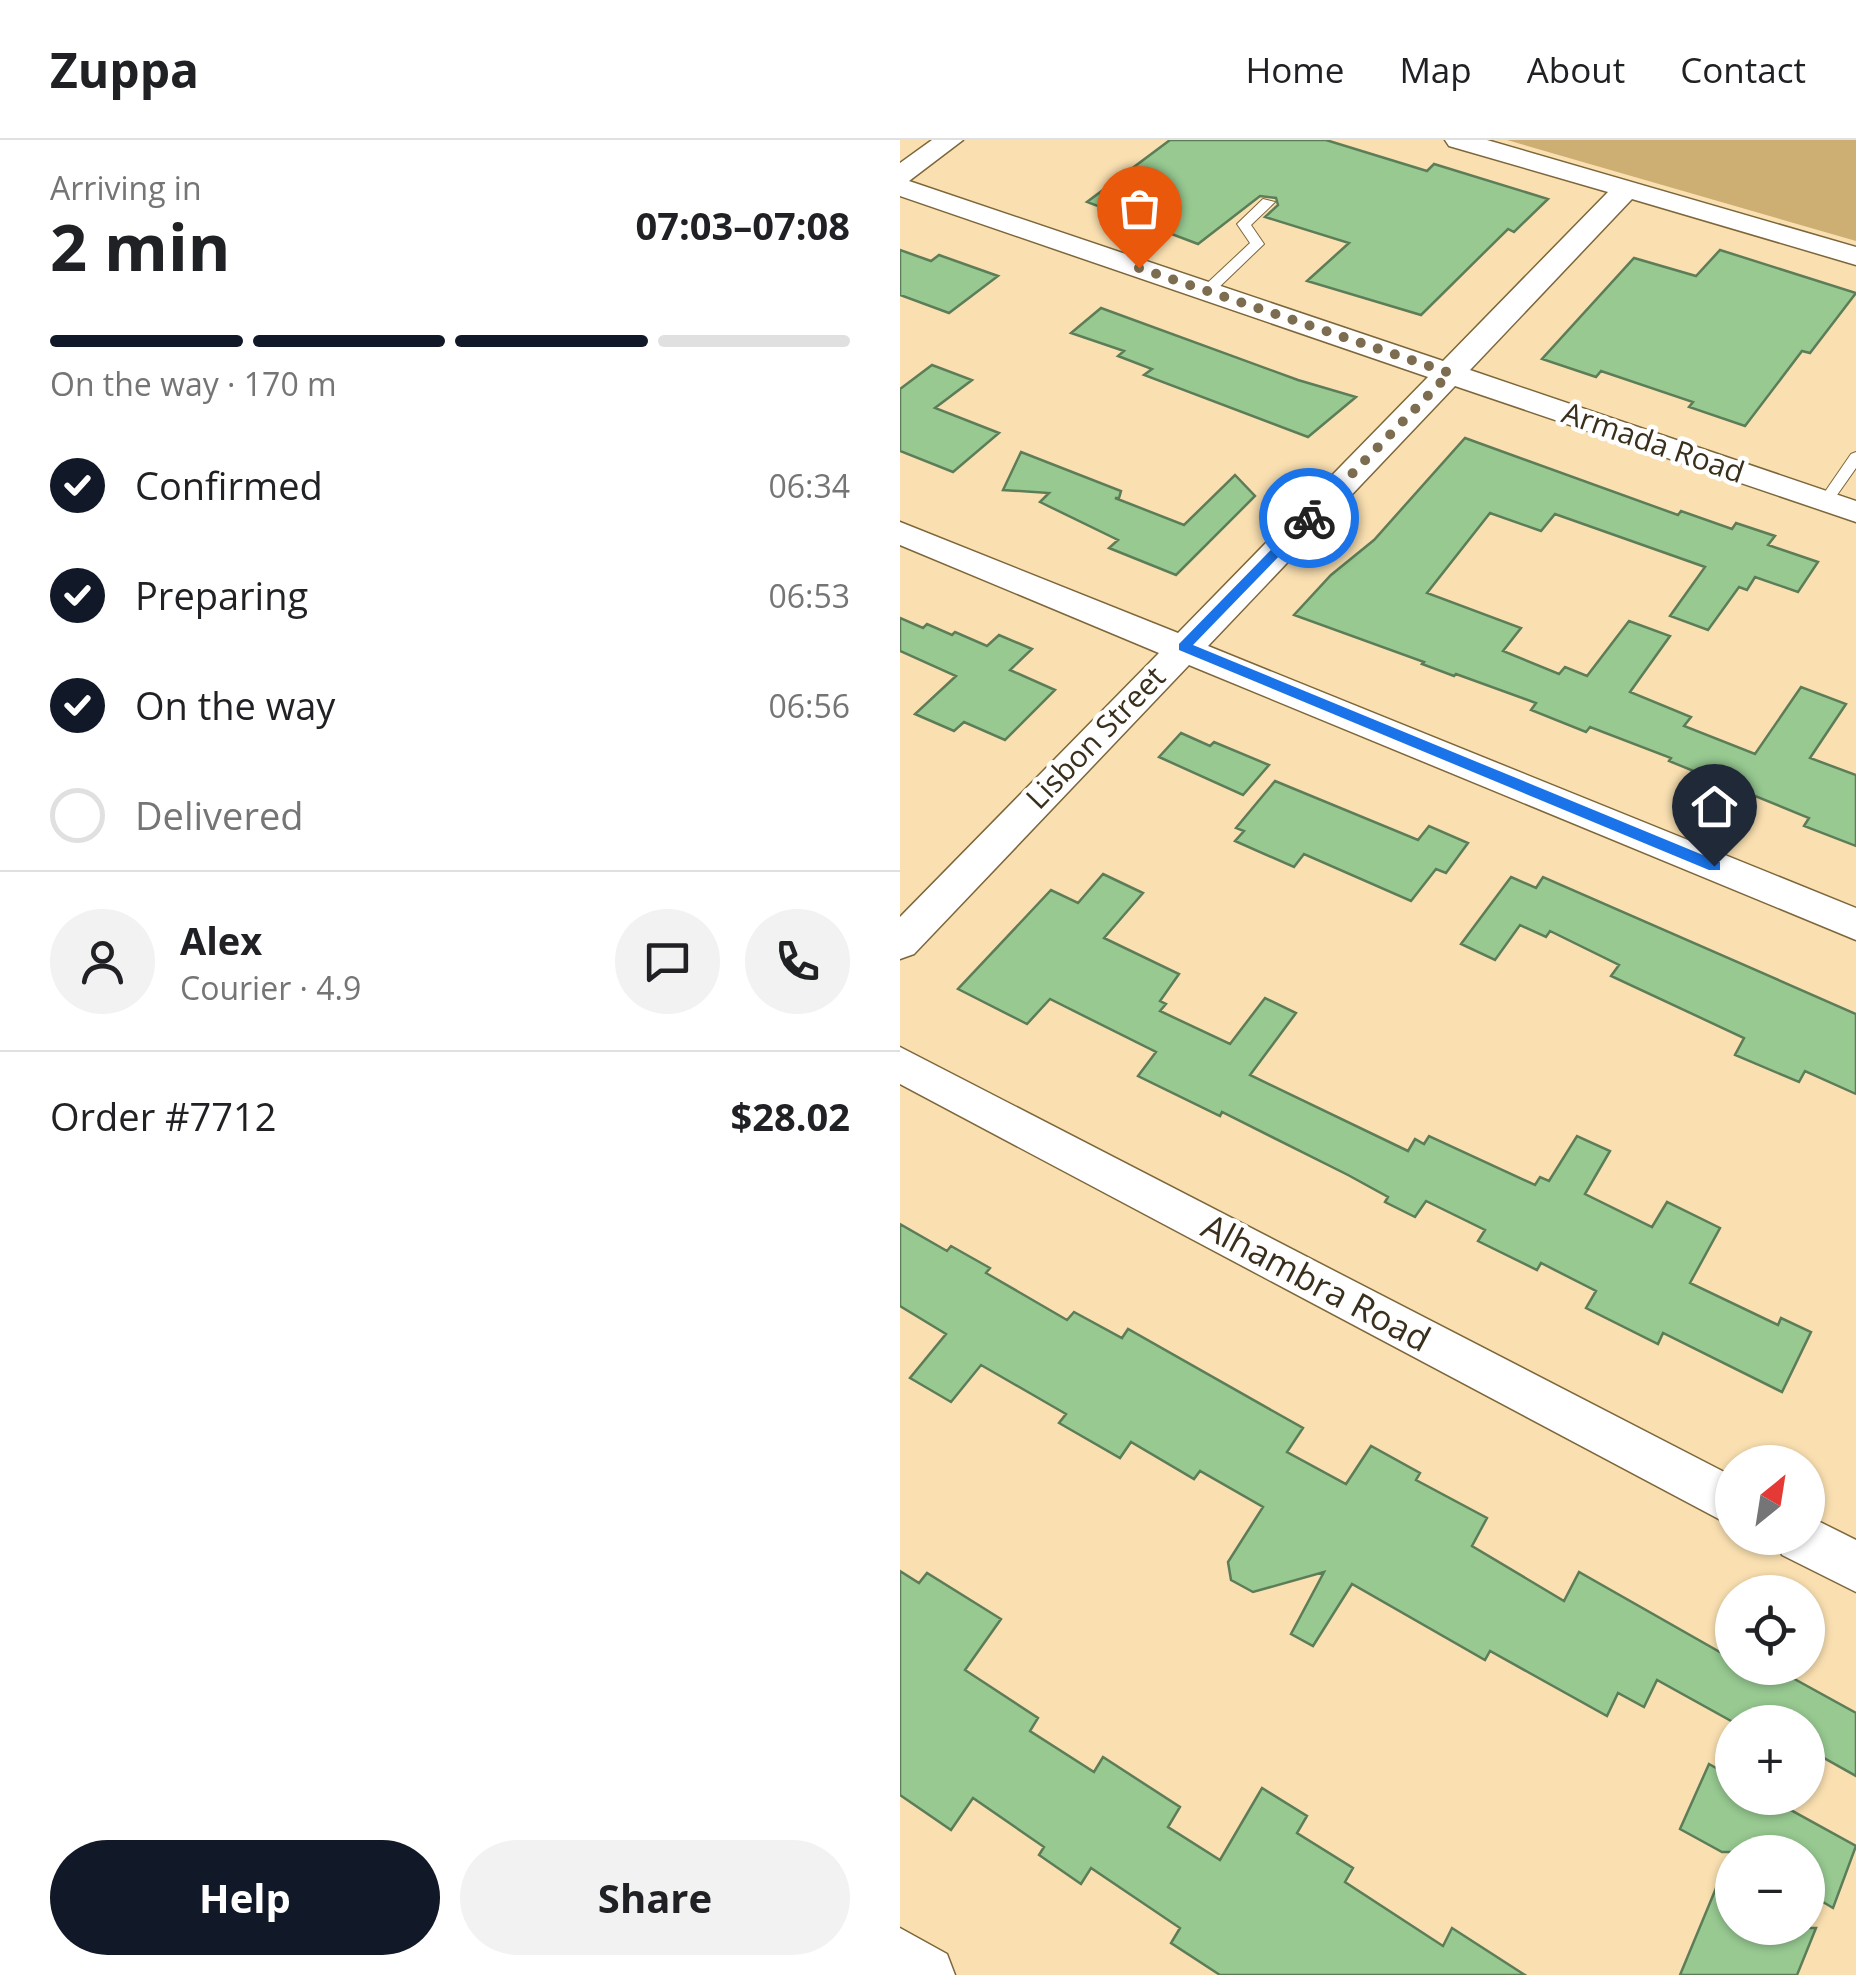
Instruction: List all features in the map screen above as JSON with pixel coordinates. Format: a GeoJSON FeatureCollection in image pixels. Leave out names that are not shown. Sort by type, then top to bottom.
{"type":"FeatureCollection","features":[{"type":"Feature","properties":{"kind":"street"},"geometry":{"type":"LineString","coordinates":[[900,175],[950,140]]}},
{"type":"Feature","properties":{"kind":"street"},"geometry":{"type":"LineString","coordinates":[[1458,140],[1853,250]]}},
{"type":"Feature","properties":{"kind":"street","name":"Armada Road"},"geometry":{"type":"LineString","coordinates":[[900,187],[1856,512]]}},
{"type":"Feature","properties":{"kind":"street","name":"Lisbon Street"},"geometry":{"type":"LineString","coordinates":[[900,943],[1627,189]]}},
{"type":"Feature","properties":{"kind":"street"},"geometry":{"type":"LineString","coordinates":[[900,533],[1856,924]]}},
{"type":"Feature","properties":{"kind":"street","name":"Alhambra Road"},"geometry":{"type":"LineString","coordinates":[[900,1064],[1715,1493]]}},
{"type":"Feature","properties":{"kind":"street"},"geometry":{"type":"LineString","coordinates":[[1825,1551],[1856,1567]]}},
{"type":"Feature","properties":{"kind":"street"},"geometry":{"type":"LineString","coordinates":[[900,1956],[926,1975]]}},
{"type":"Feature","properties":{"kind":"lane"},"geometry":{"type":"LineString","coordinates":[[1207,291],[1257,244],[1244,224],[1268,202]]}},
{"type":"Feature","properties":{"kind":"lane"},"geometry":{"type":"LineString","coordinates":[[1825,502],[1856,457]]}},
{"type":"Feature","properties":{"kind":"shaded area"},"geometry":{"type":"Polygon","coordinates":[[[1507,140],[1856,140],[1856,241],[1507,140]]]}},
{"type":"Feature","properties":{"kind":"building"},"geometry":{"type":"Polygon","coordinates":[[[1170,140],[1326,140],[1427,171],[1434,164],[1548,199],[1514,232],[1508,229],[1421,315],[1307,281],[1349,243],[1265,217],[1278,205],[1276,198],[1260,196],[1198,244],[1087,202],[1170,140]]]}},
{"type":"Feature","properties":{"kind":"building"},"geometry":{"type":"Polygon","coordinates":[[[900,250],[931,261],[939,255],[998,276],[949,313],[900,295],[900,250]]]}},
{"type":"Feature","properties":{"kind":"building"},"geometry":{"type":"Polygon","coordinates":[[[1720,250],[1856,293],[1810,353],[1802,351],[1745,426],[1689,407],[1693,402],[1601,371],[1596,377],[1542,359],[1634,258],[1696,276],[1720,250]]]}},
{"type":"Feature","properties":{"kind":"building"},"geometry":{"type":"Polygon","coordinates":[[[1101,308],[1298,380],[1356,397],[1308,437],[1144,375],[1152,369],[1118,356],[1124,351],[1071,333],[1101,308]]]}},
{"type":"Feature","properties":{"kind":"building"},"geometry":{"type":"Polygon","coordinates":[[[932,365],[972,380],[935,408],[999,433],[953,472],[900,451],[900,389],[932,365]]]}},
{"type":"Feature","properties":{"kind":"building"},"geometry":{"type":"Polygon","coordinates":[[[1465,438],[1678,515],[1681,511],[1732,529],[1736,523],[1775,536],[1768,545],[1818,562],[1798,592],[1755,577],[1747,590],[1739,587],[1708,630],[1670,616],[1705,567],[1555,514],[1541,531],[1490,513],[1427,593],[1521,628],[1503,651],[1559,674],[1565,667],[1587,676],[1629,621],[1670,636],[1630,692],[1691,717],[1684,726],[1755,754],[1801,687],[1846,704],[1810,758],[1856,775],[1856,846],[1804,826],[1809,818],[1669,761],[1671,758],[1590,727],[1586,732],[1531,710],[1536,703],[1294,615],[1331,575],[1374,540],[1465,438]]]}},
{"type":"Feature","properties":{"kind":"building"},"geometry":{"type":"Polygon","coordinates":[[[1021,452],[1121,491],[1119,498],[1115,498],[1184,525],[1235,475],[1255,496],[1176,575],[1109,548],[1118,540],[1040,502],[1049,493],[1003,490],[1021,452]]]}},
{"type":"Feature","properties":{"kind":"building"},"geometry":{"type":"Polygon","coordinates":[[[900,618],[923,628],[927,624],[952,635],[955,632],[987,646],[999,635],[1032,649],[1010,670],[1055,690],[1005,740],[964,722],[954,731],[915,714],[956,676],[900,651],[900,618]]]}},
{"type":"Feature","properties":{"kind":"building"},"geometry":{"type":"Polygon","coordinates":[[[1181,733],[1269,765],[1243,795],[1159,757],[1181,733]]]}},
{"type":"Feature","properties":{"kind":"building"},"geometry":{"type":"Polygon","coordinates":[[[1275,781],[1418,840],[1429,826],[1468,843],[1446,873],[1436,869],[1411,901],[1304,854],[1294,867],[1235,841],[1244,831],[1236,828],[1275,781]]]}},
{"type":"Feature","properties":{"kind":"building"},"geometry":{"type":"Polygon","coordinates":[[[1103,874],[1143,893],[1104,938],[1179,974],[1160,1001],[1166,1004],[1160,1011],[1230,1044],[1265,998],[1296,1013],[1250,1075],[1408,1151],[1415,1139],[1424,1144],[1429,1136],[1535,1185],[1540,1177],[1549,1181],[1577,1136],[1610,1151],[1585,1194],[1652,1227],[1667,1202],[1720,1228],[1690,1283],[1778,1325],[1781,1318],[1811,1332],[1782,1392],[1663,1333],[1658,1344],[1586,1308],[1596,1291],[1541,1263],[1537,1270],[1478,1241],[1485,1230],[1426,1201],[1415,1217],[1385,1202],[1388,1197],[1348,1175],[1222,1112],[1220,1116],[1138,1076],[1156,1052],[1050,999],[1027,1024],[958,989],[1051,890],[1078,903],[1103,874]]]}},
{"type":"Feature","properties":{"kind":"building"},"geometry":{"type":"Polygon","coordinates":[[[1511,877],[1536,888],[1543,877],[1856,1014],[1856,1094],[1805,1071],[1799,1082],[1735,1055],[1744,1038],[1611,976],[1619,965],[1550,931],[1546,937],[1520,925],[1495,960],[1461,944],[1511,877]]]}},
{"type":"Feature","properties":{"kind":"building"},"geometry":{"type":"Polygon","coordinates":[[[900,1224],[947,1251],[951,1246],[990,1268],[986,1273],[1067,1320],[1074,1312],[1122,1338],[1128,1329],[1303,1428],[1287,1452],[1346,1484],[1371,1446],[1420,1473],[1416,1480],[1487,1518],[1472,1546],[1564,1601],[1579,1572],[1715,1649],[1715,1685],[1805,1685],[1856,1713],[1856,1776],[1825,1759],[1825,1705],[1715,1705],[1715,1712],[1657,1680],[1644,1707],[1618,1693],[1607,1716],[1490,1651],[1485,1660],[1352,1584],[1313,1646],[1291,1634],[1324,1572],[1253,1592],[1231,1580],[1228,1562],[1263,1507],[1200,1471],[1194,1479],[1131,1442],[1120,1458],[1059,1423],[1066,1414],[981,1365],[951,1402],[910,1378],[946,1334],[900,1306],[900,1224]]]}},
{"type":"Feature","properties":{"kind":"building"},"geometry":{"type":"Polygon","coordinates":[[[900,1571],[919,1583],[927,1573],[1001,1619],[965,1670],[1038,1718],[1030,1731],[1094,1772],[1103,1757],[1180,1807],[1168,1827],[1220,1860],[1262,1788],[1307,1816],[1297,1833],[1353,1868],[1345,1882],[1443,1946],[1452,1928],[1525,1975],[1220,1975],[1171,1943],[1180,1928],[1091,1868],[1081,1884],[1039,1855],[1044,1847],[973,1798],[951,1830],[900,1795],[900,1571]]]}},
{"type":"Feature","properties":{"kind":"building"},"geometry":{"type":"Polygon","coordinates":[[[1709,1764],[1715,1767],[1715,1815],[1800,1815],[1856,1846],[1833,1908],[1825,1903],[1825,1835],[1715,1835],[1715,1848],[1680,1829],[1709,1764]]]}},
{"type":"Feature","properties":{"kind":"building"},"geometry":{"type":"Polygon","coordinates":[[[1715,1891],[1715,1945],[1809,1945],[1797,1975],[1680,1975],[1715,1891]]]}},
{"type":"Feature","properties":{"kind":"way so far"},"geometry":{"type":"LineString","coordinates":[[1139,268],[1450,373],[1309,518]]}},
{"type":"Feature","properties":{"kind":"route"},"geometry":{"type":"LineString","coordinates":[[1309,518],[1184,647],[1714,866]]}}]}
